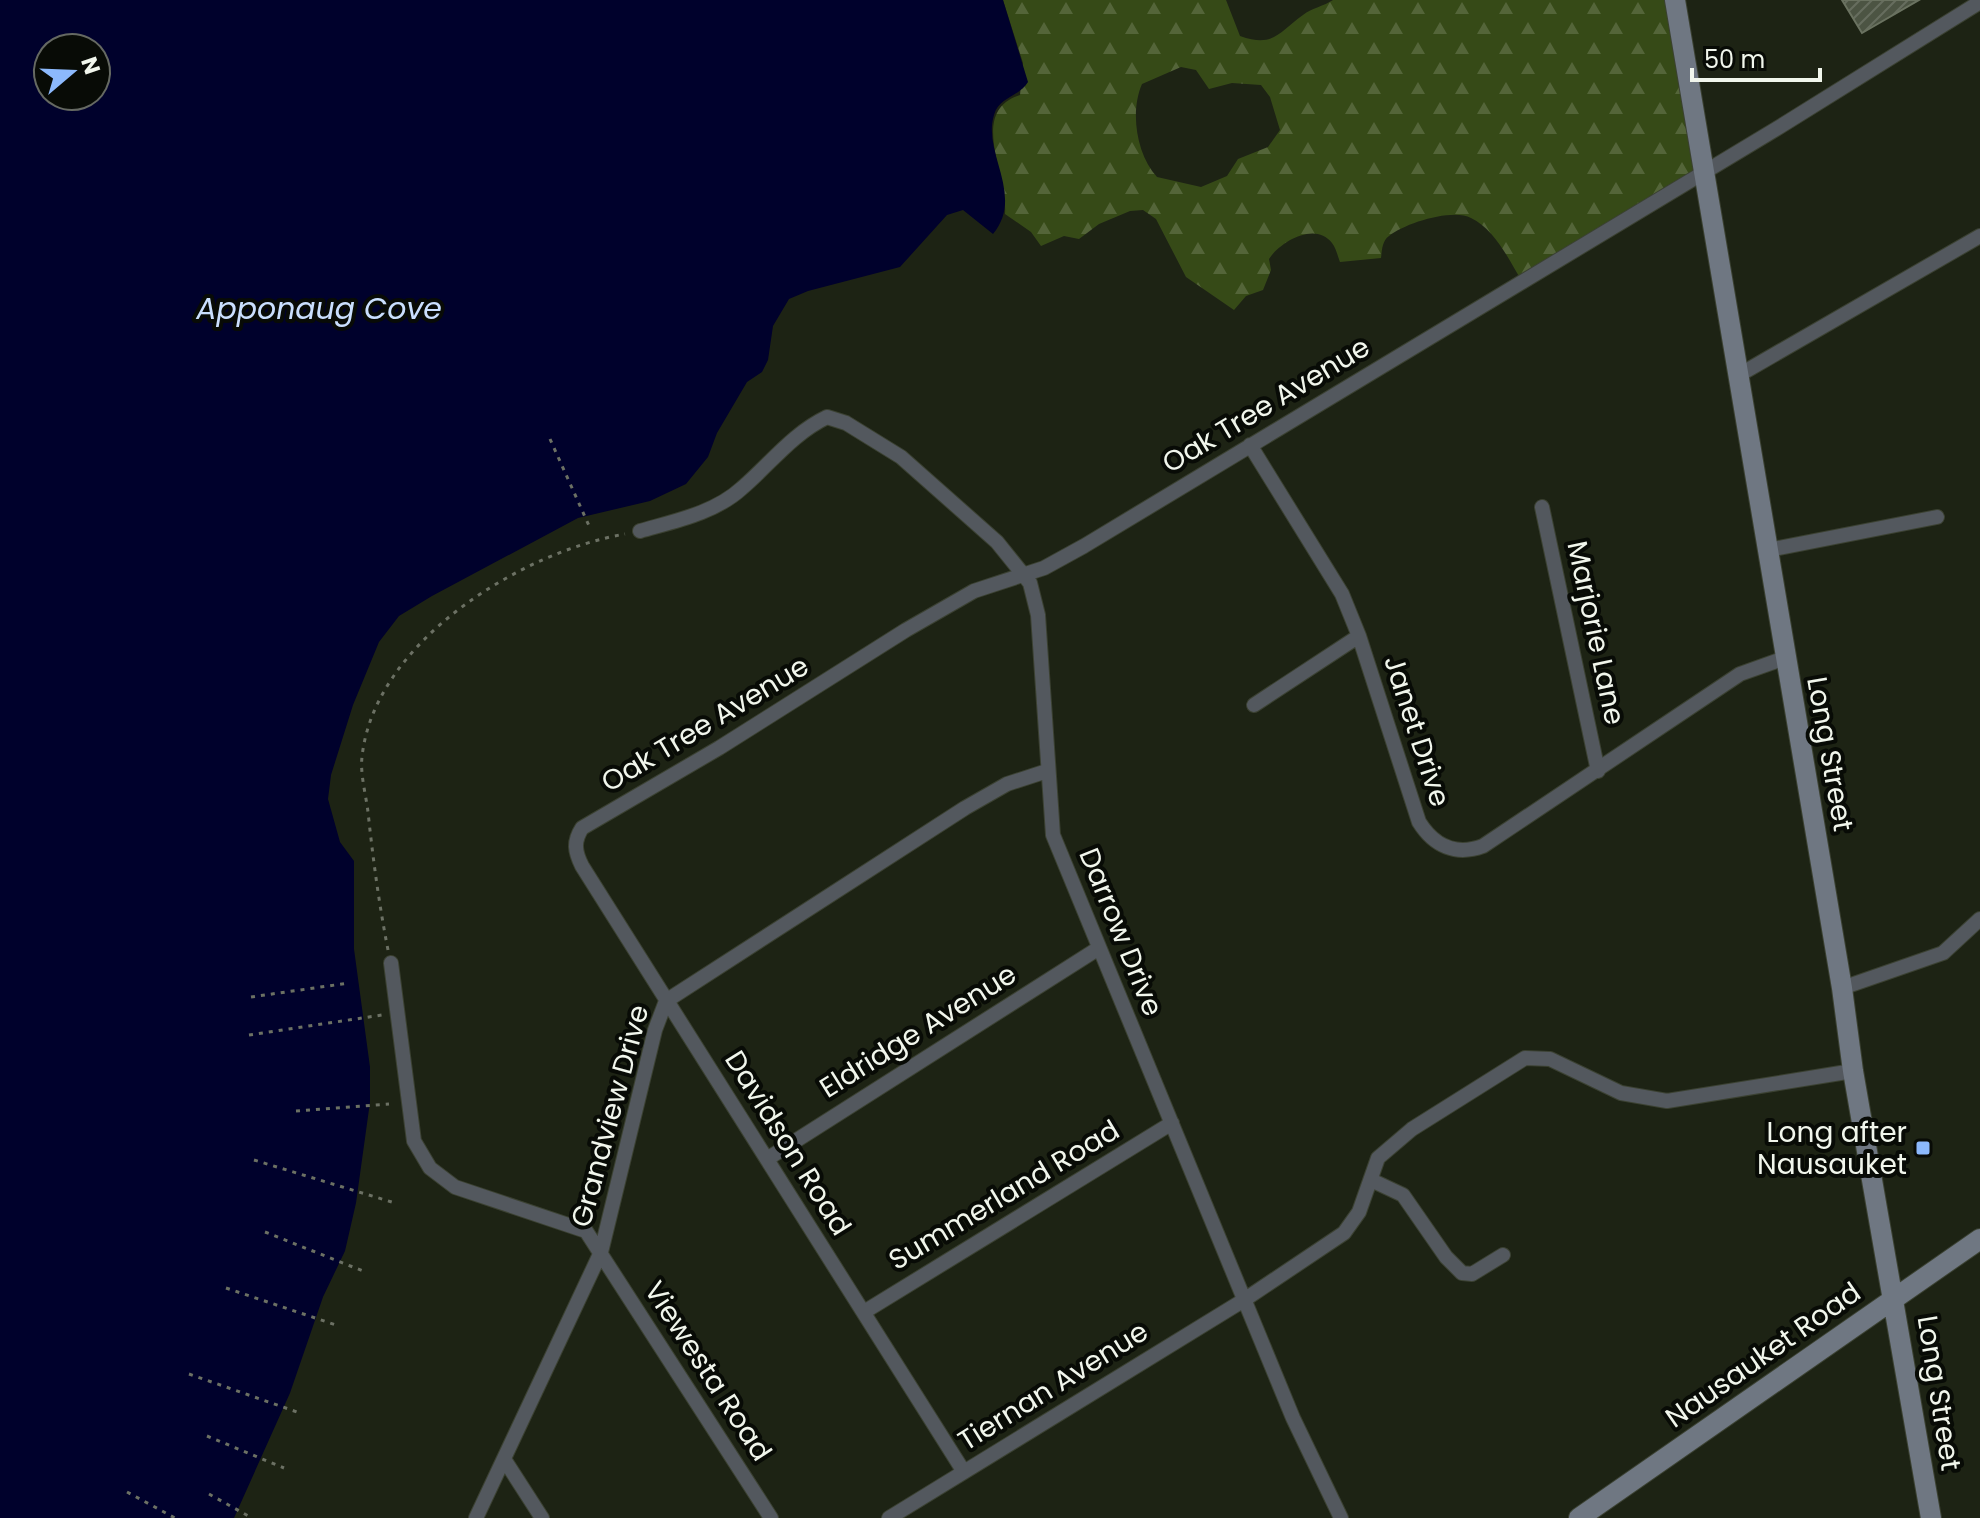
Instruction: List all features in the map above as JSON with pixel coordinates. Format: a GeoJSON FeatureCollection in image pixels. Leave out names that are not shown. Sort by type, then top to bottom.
{"type":"FeatureCollection","features":[{"type":"Feature","properties":{"kind":"street","name":"Long Street"},"geometry":{"type":"LineString","coordinates":[[1675,0],[1842,988],[1853,1071],[1931,1518]]}},
{"type":"Feature","properties":{"kind":"street","name":"Oak Tree Avenue"},"geometry":{"type":"LineString","coordinates":[[575,839],[582,828],[746,732],[906,630],[974,591],[1024,572],[1044,568],[1061,559],[1781,126],[1980,2]]}},
{"type":"Feature","properties":{"kind":"street"},"geometry":{"type":"LineString","coordinates":[[1739,375],[1980,236]]}},
{"type":"Feature","properties":{"kind":"street","name":"Darrow Drive"},"geometry":{"type":"LineString","coordinates":[[640,531],[712,508],[741,490],[783,446],[827,417],[901,457],[958,505],[1024,572],[1038,615],[1053,835],[1244,1300],[1341,1518]]}},
{"type":"Feature","properties":{"kind":"street","name":"Janet Drive"},"geometry":{"type":"LineString","coordinates":[[1250,445],[1342,594],[1359,636],[1419,822],[1435,842],[1466,850],[1483,846],[1740,674],[1785,658]]}},
{"type":"Feature","properties":{"kind":"street","name":"Marjorie Lane"},"geometry":{"type":"LineString","coordinates":[[1542,507],[1598,771]]}},
{"type":"Feature","properties":{"kind":"street"},"geometry":{"type":"LineString","coordinates":[[1768,550],[1937,517]]}},
{"type":"Feature","properties":{"kind":"street"},"geometry":{"type":"LineString","coordinates":[[1254,705],[1359,636]]}},
{"type":"Feature","properties":{"kind":"street","name":"Grandview Drive"},"geometry":{"type":"LineString","coordinates":[[476,1518],[601,1252],[655,1030],[666,1001],[965,808],[1007,784],[1047,771]]}},
{"type":"Feature","properties":{"kind":"street","name":"Davidson Road"},"geometry":{"type":"LineString","coordinates":[[575,839],[576,854],[582,866],[964,1472]]}},
{"type":"Feature","properties":{"kind":"street"},"geometry":{"type":"LineString","coordinates":[[1842,988],[1943,953],[1980,919]]}},
{"type":"Feature","properties":{"kind":"street","name":"Eldridge Avenue"},"geometry":{"type":"LineString","coordinates":[[767,1159],[1099,948]]}},
{"type":"Feature","properties":{"kind":"street","name":"Viewesta Road"},"geometry":{"type":"LineString","coordinates":[[391,963],[414,1141],[430,1168],[455,1187],[586,1231],[771,1518]]}},
{"type":"Feature","properties":{"kind":"street","name":"Tiernan Avenue"},"geometry":{"type":"LineString","coordinates":[[889,1518],[1244,1300],[1344,1233],[1359,1212],[1378,1158],[1412,1129],[1525,1058],[1550,1059],[1621,1093],[1667,1101],[1853,1071]]}},
{"type":"Feature","properties":{"kind":"street","name":"Summerland Road"},"geometry":{"type":"LineString","coordinates":[[864,1312],[1172,1123]]}},
{"type":"Feature","properties":{"kind":"street"},"geometry":{"type":"LineString","coordinates":[[1371,1180],[1403,1195],[1462,1273],[1472,1274],[1503,1255]]}},
{"type":"Feature","properties":{"kind":"street","name":"Nausauket Road"},"geometry":{"type":"LineString","coordinates":[[1579,1518],[1980,1239]]}},
{"type":"Feature","properties":{"kind":"street"},"geometry":{"type":"LineString","coordinates":[[504,1459],[542,1518]]}},
{"type":"Feature","properties":{"kind":"path"},"geometry":{"type":"LineString","coordinates":[[550,439],[590,528]]}},
{"type":"Feature","properties":{"kind":"path"},"geometry":{"type":"LineString","coordinates":[[391,963],[378,898],[362,759],[369,730],[393,679],[441,621],[502,581],[589,540],[640,531]]}},
{"type":"Feature","properties":{"kind":"path"},"geometry":{"type":"LineString","coordinates":[[251,997],[349,983]]}},
{"type":"Feature","properties":{"kind":"path"},"geometry":{"type":"LineString","coordinates":[[249,1035],[382,1015]]}},
{"type":"Feature","properties":{"kind":"path"},"geometry":{"type":"LineString","coordinates":[[296,1111],[389,1104]]}},
{"type":"Feature","properties":{"kind":"path"},"geometry":{"type":"LineString","coordinates":[[254,1160],[395,1203]]}},
{"type":"Feature","properties":{"kind":"path"},"geometry":{"type":"LineString","coordinates":[[265,1232],[363,1271]]}},
{"type":"Feature","properties":{"kind":"path"},"geometry":{"type":"LineString","coordinates":[[226,1288],[339,1326]]}},
{"type":"Feature","properties":{"kind":"path"},"geometry":{"type":"LineString","coordinates":[[189,1374],[297,1412]]}},
{"type":"Feature","properties":{"kind":"path"},"geometry":{"type":"LineString","coordinates":[[207,1436],[284,1468]]}},
{"type":"Feature","properties":{"kind":"path"},"geometry":{"type":"LineString","coordinates":[[127,1492],[175,1518]]}},
{"type":"Feature","properties":{"kind":"path"},"geometry":{"type":"LineString","coordinates":[[209,1494],[252,1518]]}},
{"type":"Feature","properties":{"kind":"green space"},"geometry":{"type":"Polygon","coordinates":[[[1003,0],[1226,0],[1240,36],[1261,40],[1275,36],[1307,13],[1333,0],[1676,0],[1706,168],[1521,280],[1487,229],[1463,215],[1441,216],[1396,231],[1384,243],[1381,258],[1340,262],[1333,245],[1325,237],[1317,234],[1298,236],[1281,246],[1269,259],[1271,270],[1263,290],[1246,296],[1234,310],[1186,277],[1156,219],[1143,210],[1130,211],[1099,224],[1079,239],[1064,236],[1041,246],[1031,232],[1005,214],[993,129],[996,115],[1005,103],[1020,95],[1023,63],[1003,0]],[[1181,67],[1142,84],[1136,119],[1144,157],[1157,177],[1201,187],[1227,176],[1238,159],[1268,147],[1280,130],[1270,97],[1261,85],[1232,83],[1209,89],[1196,70],[1181,67]]]}},
{"type":"Feature","properties":{"kind":"water","name":"Apponaug Cove"},"geometry":{"type":"Polygon","coordinates":[[[0,0],[1003,0],[1028,82],[1000,104],[994,115],[993,144],[1005,204],[1002,219],[993,234],[963,210],[947,215],[900,267],[808,291],[789,299],[773,326],[768,360],[762,372],[747,382],[717,433],[708,457],[686,484],[650,501],[578,518],[399,616],[379,642],[353,705],[331,775],[328,799],[340,842],[354,861],[354,949],[370,1067],[370,1102],[356,1203],[345,1251],[323,1297],[290,1393],[234,1518],[0,1518],[0,0]]]}},
{"type":"Feature","properties":{"kind":"building"},"geometry":{"type":"Polygon","coordinates":[[[1842,0],[1919,0],[1862,33],[1842,0]]]}},
{"type":"Feature","properties":{"kind":"place","name":"Long after Nausauket"},"geometry":{"type":"Point","coordinates":[1923,1148]}}]}
